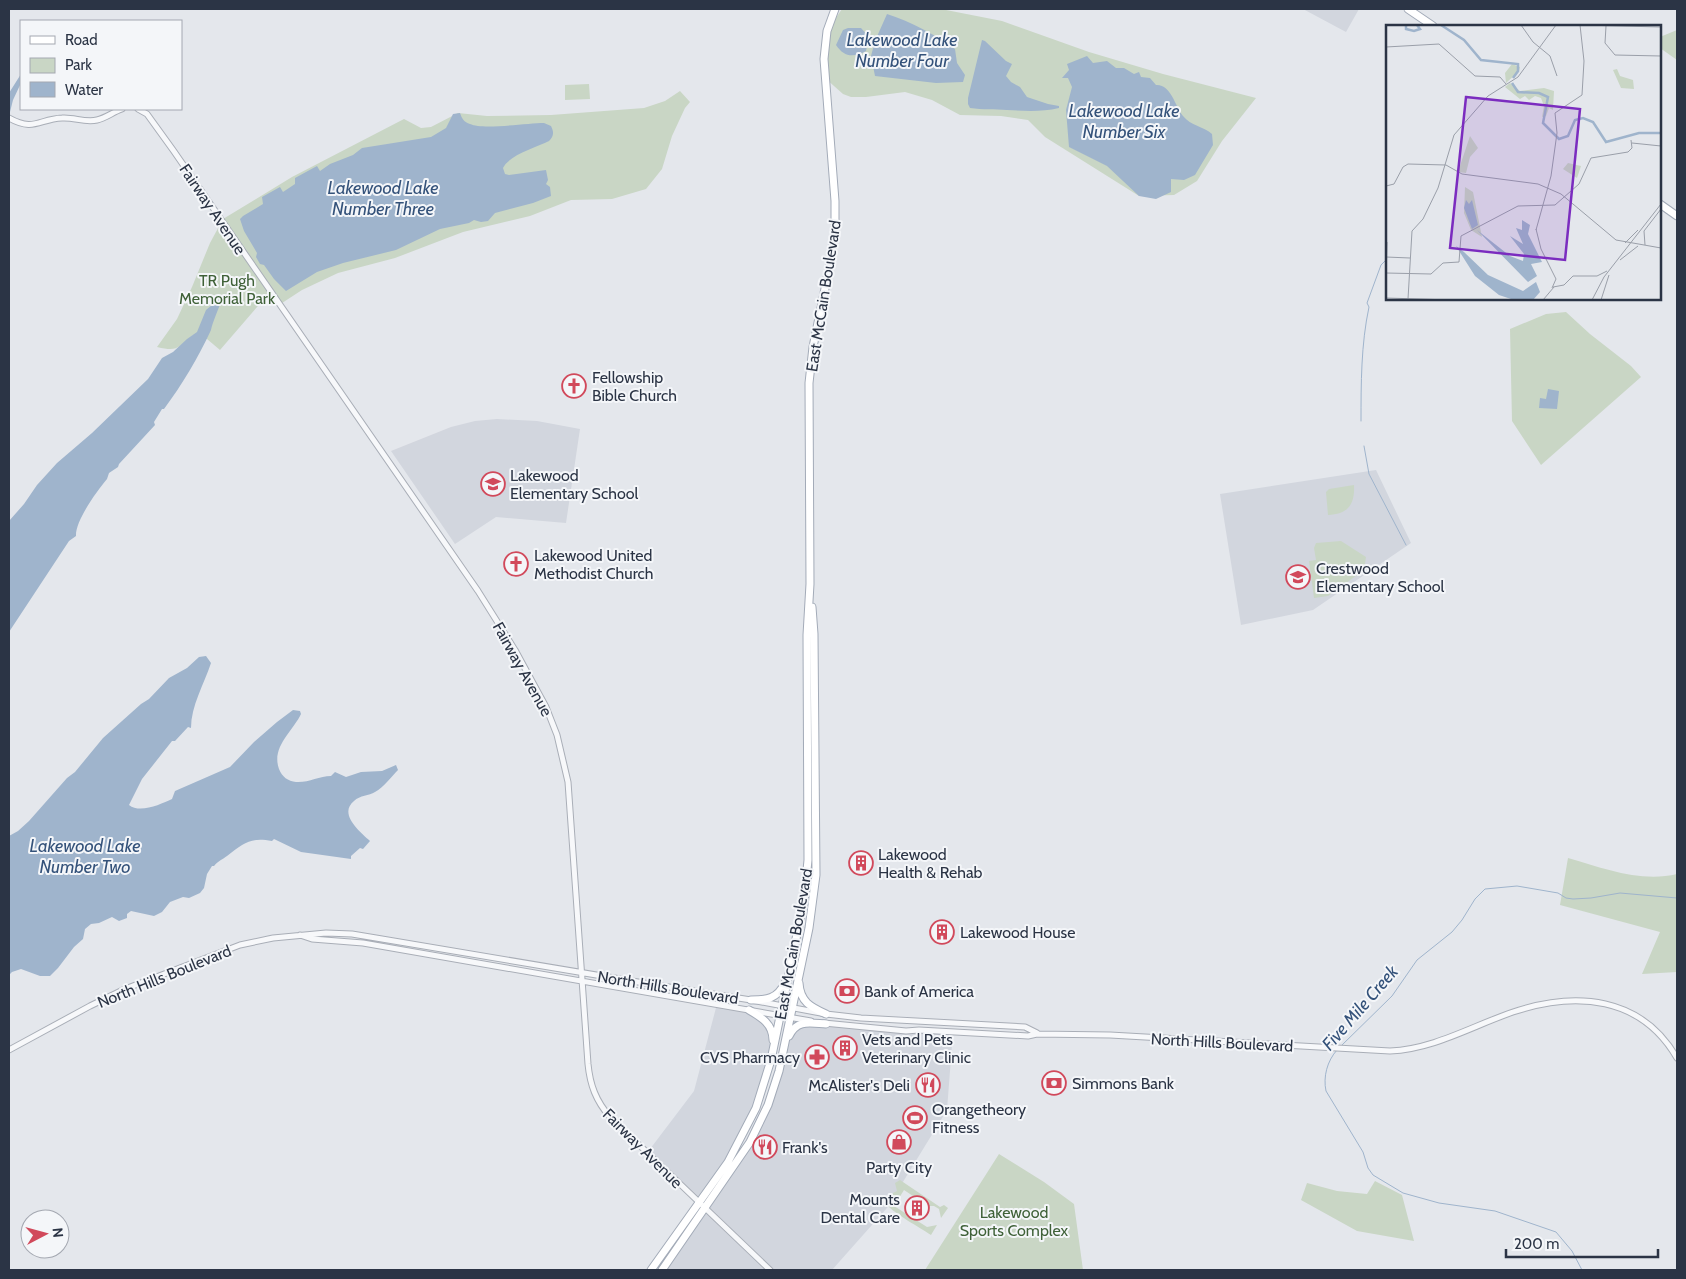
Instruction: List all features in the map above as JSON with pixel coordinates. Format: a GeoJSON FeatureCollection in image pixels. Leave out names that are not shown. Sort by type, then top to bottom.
{"type":"FeatureCollection","features":[{"type":"Feature","properties":{"kind":"main road","name":"East McCain Boulevard"},"geometry":{"type":"LineString","coordinates":[[651,1270],[728,1162],[756,1108],[774,1048],[804,900],[808,860],[809,383],[813,347],[834,242],[836,217],[824,59],[828,31],[835,9]]}},
{"type":"Feature","properties":{"kind":"main road"},"geometry":{"type":"LineString","coordinates":[[1408,9],[1432,25]]}},
{"type":"Feature","properties":{"kind":"main road"},"geometry":{"type":"LineString","coordinates":[[1661,205],[1677,216]]}},
{"type":"Feature","properties":{"kind":"main road","name":"East McCain Boulevard"},"geometry":{"type":"LineString","coordinates":[[662,1270],[757,1130],[773,1092],[799,980],[812,908],[817,852],[814,634],[810,584]]}},
{"type":"Feature","properties":{"kind":"main road"},"geometry":{"type":"LineString","coordinates":[[751,1000],[765,1000],[774,997],[780,991],[789,975]]}},
{"type":"Feature","properties":{"kind":"main road"},"geometry":{"type":"LineString","coordinates":[[799,980],[799,989],[805,1002],[826,1014]]}},
{"type":"Feature","properties":{"kind":"main road"},"geometry":{"type":"LineString","coordinates":[[749,1010],[765,1019],[769,1025],[773,1036],[774,1048]]}},
{"type":"Feature","properties":{"kind":"main road"},"geometry":{"type":"LineString","coordinates":[[783,1048],[792,1029],[797,1025],[805,1023],[826,1024]]}},
{"type":"Feature","properties":{"kind":"street"},"geometry":{"type":"LineString","coordinates":[[9,118],[28,124],[63,118],[90,121],[105,118],[120,110]]}},
{"type":"Feature","properties":{"kind":"street","name":"Fairway Avenue"},"geometry":{"type":"LineString","coordinates":[[140,110],[147,114],[173,150],[478,591],[536,688],[556,735],[568,782],[589,1077],[596,1096],[610,1117],[770,1270]]}},
{"type":"Feature","properties":{"kind":"street","name":"North Hills Boulevard"},"geometry":{"type":"LineString","coordinates":[[9,1050],[90,1006],[142,982],[240,945],[300,935],[352,934],[826,1014],[861,1018],[1025,1027],[1037,1034]]}},
{"type":"Feature","properties":{"kind":"street","name":"North Hills Boulevard"},"geometry":{"type":"LineString","coordinates":[[300,935],[312,939],[363,943],[826,1024],[906,1031],[919,1030],[1028,1036],[1037,1034],[1110,1035],[1390,1051],[1419,1048],[1521,1010],[1544,1004],[1581,1001],[1604,1003],[1633,1014],[1651,1026],[1662,1036],[1677,1058]]}},
{"type":"Feature","properties":{"kind":"shaded area"},"geometry":{"type":"Polygon","coordinates":[[[1303,9],[1359,9],[1346,32],[1303,9]]]}},
{"type":"Feature","properties":{"kind":"shaded area","name":"Lakewood Elementary School"},"geometry":{"type":"Polygon","coordinates":[[[497,419],[537,421],[580,429],[566,523],[496,517],[455,544],[391,451],[451,427],[475,421],[497,419]]]}},
{"type":"Feature","properties":{"kind":"shaded area","name":"Crestwood Elementary School"},"geometry":{"type":"Polygon","coordinates":[[[1376,470],[1411,543],[1313,610],[1241,625],[1220,494],[1376,470]]]}},
{"type":"Feature","properties":{"kind":"shaded area"},"geometry":{"type":"Polygon","coordinates":[[[717,1004],[745,1009],[769,1025],[773,1036],[765,1082],[737,1145],[699,1202],[647,1153],[694,1091],[717,1004]]]}},
{"type":"Feature","properties":{"kind":"shaded area"},"geometry":{"type":"Polygon","coordinates":[[[805,1023],[953,1032],[947,1110],[887,1208],[832,1270],[662,1270],[763,1117],[792,1029],[805,1023]]]}},
{"type":"Feature","properties":{"kind":"green space"},"geometry":{"type":"Polygon","coordinates":[[[842,9],[941,9],[1002,21],[1089,52],[1163,74],[1256,98],[1222,141],[1197,181],[1174,195],[1139,196],[1045,137],[1028,120],[1001,116],[960,115],[932,100],[905,92],[866,97],[851,97],[843,94],[825,78],[827,31],[842,9]]]}},
{"type":"Feature","properties":{"kind":"green space"},"geometry":{"type":"Polygon","coordinates":[[[1677,30],[1677,60],[1661,49],[1661,37],[1677,30]]]}},
{"type":"Feature","properties":{"kind":"green space"},"geometry":{"type":"Polygon","coordinates":[[[589,84],[590,99],[565,100],[565,85],[589,84]]]}},
{"type":"Feature","properties":{"kind":"green space","name":"TR Pugh Memorial Park"},"geometry":{"type":"Polygon","coordinates":[[[680,91],[690,102],[685,108],[672,136],[662,169],[646,189],[612,199],[571,200],[530,216],[463,232],[395,258],[338,273],[302,290],[279,305],[270,292],[220,350],[207,339],[193,335],[177,348],[157,347],[177,319],[210,243],[223,219],[292,177],[404,119],[421,128],[431,127],[458,113],[487,116],[551,115],[644,108],[665,101],[680,91]]]}},
{"type":"Feature","properties":{"kind":"green space"},"geometry":{"type":"Polygon","coordinates":[[[1566,312],[1590,334],[1631,366],[1641,377],[1541,465],[1512,421],[1510,329],[1546,314],[1566,312]]]}},
{"type":"Feature","properties":{"kind":"green space"},"geometry":{"type":"Polygon","coordinates":[[[1354,485],[1353,498],[1349,507],[1341,513],[1328,515],[1326,492],[1329,489],[1354,485]]]}},
{"type":"Feature","properties":{"kind":"green space"},"geometry":{"type":"Polygon","coordinates":[[[1341,541],[1366,557],[1364,570],[1328,596],[1314,598],[1309,561],[1316,560],[1314,548],[1316,543],[1341,541]]]}},
{"type":"Feature","properties":{"kind":"green space"},"geometry":{"type":"Polygon","coordinates":[[[1568,858],[1636,876],[1650,877],[1677,874],[1677,972],[1642,974],[1660,932],[1560,905],[1568,858]]]}},
{"type":"Feature","properties":{"kind":"green space","name":"Lakewood Sports Complex"},"geometry":{"type":"Polygon","coordinates":[[[999,1154],[1044,1182],[1074,1204],[1083,1270],[925,1270],[999,1154]]]}},
{"type":"Feature","properties":{"kind":"green space"},"geometry":{"type":"Polygon","coordinates":[[[900,1180],[940,1207],[944,1205],[948,1208],[941,1218],[939,1209],[934,1206],[928,1206],[904,1190],[894,1206],[927,1227],[937,1225],[931,1235],[887,1205],[893,1193],[897,1191],[895,1183],[900,1180]]]}},
{"type":"Feature","properties":{"kind":"green space"},"geometry":{"type":"Polygon","coordinates":[[[1375,1181],[1402,1195],[1414,1241],[1357,1231],[1301,1200],[1307,1183],[1337,1191],[1367,1194],[1375,1181]]]}},
{"type":"Feature","properties":{"kind":"water","name":"Lakewood Lake Number Four"},"geometry":{"type":"Polygon","coordinates":[[[887,14],[922,29],[955,49],[957,63],[965,75],[963,82],[936,83],[875,76],[871,56],[875,41],[887,14]]]}},
{"type":"Feature","properties":{"kind":"water"},"geometry":{"type":"Polygon","coordinates":[[[861,28],[869,37],[866,51],[857,55],[849,55],[839,49],[836,45],[843,30],[861,28]]]}},
{"type":"Feature","properties":{"kind":"water"},"geometry":{"type":"Polygon","coordinates":[[[982,40],[1012,64],[1006,76],[1011,82],[1020,87],[1027,97],[1059,106],[1059,108],[1033,111],[970,108],[968,98],[982,40]]]}},
{"type":"Feature","properties":{"kind":"water","name":"Lakewood Lake Number Six"},"geometry":{"type":"Polygon","coordinates":[[[1087,56],[1093,63],[1107,61],[1116,68],[1124,68],[1134,74],[1139,72],[1141,77],[1150,78],[1156,85],[1165,88],[1169,92],[1186,119],[1212,134],[1213,145],[1195,175],[1184,180],[1171,179],[1171,192],[1156,199],[1139,196],[1107,166],[1069,147],[1066,110],[1072,87],[1068,78],[1062,78],[1069,70],[1067,64],[1087,56]]]}},
{"type":"Feature","properties":{"kind":"water"},"geometry":{"type":"Polygon","coordinates":[[[20,76],[20,85],[13,100],[9,116],[9,93],[20,76]]]}},
{"type":"Feature","properties":{"kind":"water","name":"Lakewood Lake Number Three"},"geometry":{"type":"Polygon","coordinates":[[[460,113],[462,119],[476,126],[544,123],[551,126],[553,134],[549,141],[517,155],[506,163],[503,168],[505,174],[509,175],[546,170],[548,180],[546,184],[550,187],[551,196],[495,213],[488,221],[474,220],[469,223],[440,229],[396,250],[343,263],[317,272],[286,291],[264,265],[260,264],[256,257],[257,253],[244,231],[240,219],[263,204],[262,197],[280,187],[283,192],[295,184],[295,178],[317,166],[320,171],[330,164],[353,155],[362,148],[431,137],[446,128],[453,114],[460,113]]]}},
{"type":"Feature","properties":{"kind":"water"},"geometry":{"type":"Polygon","coordinates":[[[218,300],[222,300],[211,330],[183,381],[164,409],[162,409],[154,422],[155,425],[118,467],[109,473],[79,522],[76,536],[69,541],[9,632],[9,521],[57,463],[92,433],[148,379],[162,358],[173,352],[197,332],[206,310],[218,300]]]}},
{"type":"Feature","properties":{"kind":"water"},"geometry":{"type":"Polygon","coordinates":[[[1548,389],[1559,391],[1557,409],[1539,408],[1540,398],[1546,399],[1548,389]]]}},
{"type":"Feature","properties":{"kind":"water","name":"Lakewood Lake Number Two"},"geometry":{"type":"Polygon","coordinates":[[[206,656],[211,663],[195,703],[191,728],[188,727],[175,741],[172,741],[142,779],[129,805],[139,809],[172,799],[175,791],[230,767],[277,722],[293,710],[300,711],[301,714],[280,746],[278,754],[279,769],[288,780],[296,782],[305,781],[331,776],[335,772],[346,777],[361,772],[382,771],[396,765],[398,770],[381,787],[373,793],[356,799],[348,811],[352,823],[370,841],[363,849],[360,848],[351,856],[351,859],[301,852],[274,839],[272,841],[258,840],[248,842],[212,866],[207,874],[204,888],[200,893],[189,898],[183,897],[170,902],[162,912],[154,916],[131,911],[127,914],[127,918],[119,921],[112,917],[99,923],[91,924],[85,929],[83,939],[50,976],[40,976],[21,969],[9,975],[9,836],[29,821],[67,778],[75,772],[103,738],[149,699],[169,678],[187,668],[199,657],[206,656]]]}},
{"type":"Feature","properties":{"kind":"waterway"},"geometry":{"type":"LineString","coordinates":[[1361,421],[1361,378],[1369,307],[1367,303],[1381,265],[1385,261]]}},
{"type":"Feature","properties":{"kind":"waterway"},"geometry":{"type":"LineString","coordinates":[[1364,446],[1369,474],[1406,545]]}},
{"type":"Feature","properties":{"kind":"waterway","name":"Five Mile Creek"},"geometry":{"type":"LineString","coordinates":[[1340,1047],[1392,996],[1417,960],[1452,932],[1475,899],[1485,889],[1517,886],[1558,893],[1566,898],[1573,899],[1620,893],[1677,898]]}},
{"type":"Feature","properties":{"kind":"waterway","name":"Five Mile Creek"},"geometry":{"type":"LineString","coordinates":[[1337,1050],[1327,1069],[1326,1091],[1363,1152],[1368,1168],[1373,1175],[1403,1193],[1439,1203],[1495,1211],[1556,1232],[1572,1251],[1582,1270]]}},
{"type":"Feature","properties":{"kind":"place","name":"Fellowship Bible Church"},"geometry":{"type":"Point","coordinates":[574,386]}},
{"type":"Feature","properties":{"kind":"place","name":"Lakewood Elementary School"},"geometry":{"type":"Point","coordinates":[493,484]}},
{"type":"Feature","properties":{"kind":"place","name":"Lakewood United Methodist Church"},"geometry":{"type":"Point","coordinates":[516,564]}},
{"type":"Feature","properties":{"kind":"place","name":"Crestwood Elementary School"},"geometry":{"type":"Point","coordinates":[1298,577]}},
{"type":"Feature","properties":{"kind":"place","name":"Lakewood Health & Rehab"},"geometry":{"type":"Point","coordinates":[861,863]}},
{"type":"Feature","properties":{"kind":"place","name":"Lakewood House"},"geometry":{"type":"Point","coordinates":[942,932]}},
{"type":"Feature","properties":{"kind":"place","name":"Bank of America"},"geometry":{"type":"Point","coordinates":[847,991]}},
{"type":"Feature","properties":{"kind":"place","name":"Vets and Pets Veterinary Clinic"},"geometry":{"type":"Point","coordinates":[845,1048]}},
{"type":"Feature","properties":{"kind":"place","name":"CVS Pharmacy"},"geometry":{"type":"Point","coordinates":[817,1057]}},
{"type":"Feature","properties":{"kind":"place","name":"Simmons Bank"},"geometry":{"type":"Point","coordinates":[1054,1083]}},
{"type":"Feature","properties":{"kind":"place","name":"McAlister's Deli"},"geometry":{"type":"Point","coordinates":[928,1085]}},
{"type":"Feature","properties":{"kind":"place","name":"Orangetheory Fitness"},"geometry":{"type":"Point","coordinates":[915,1118]}},
{"type":"Feature","properties":{"kind":"place","name":"Party City"},"geometry":{"type":"Point","coordinates":[899,1142]}},
{"type":"Feature","properties":{"kind":"place","name":"Frank's"},"geometry":{"type":"Point","coordinates":[765,1147]}},
{"type":"Feature","properties":{"kind":"place","name":"Mounts Dental Care"},"geometry":{"type":"Point","coordinates":[917,1208]}}]}
